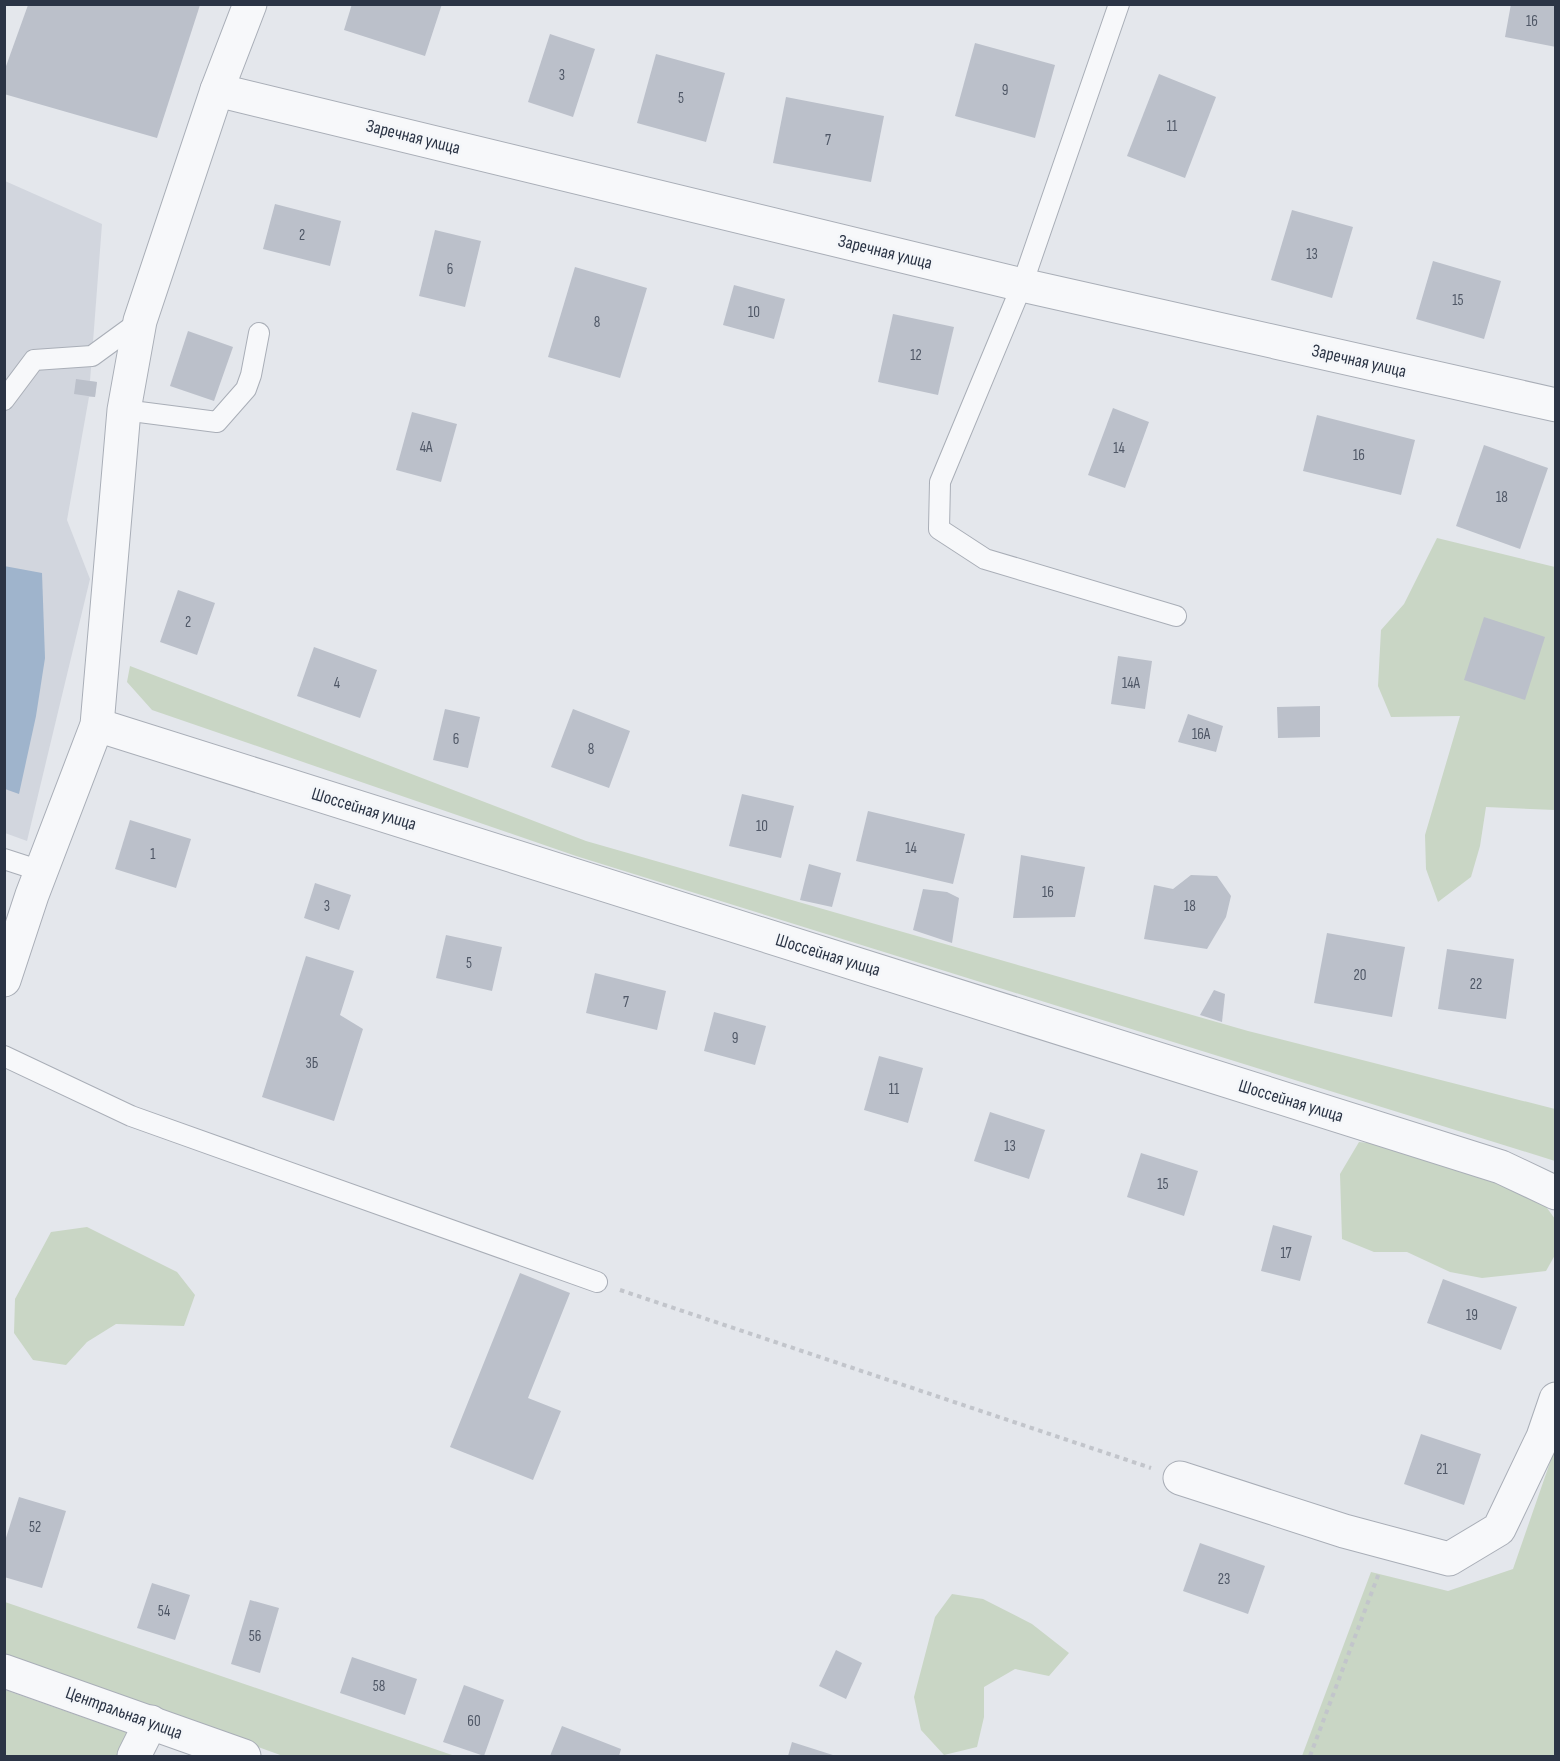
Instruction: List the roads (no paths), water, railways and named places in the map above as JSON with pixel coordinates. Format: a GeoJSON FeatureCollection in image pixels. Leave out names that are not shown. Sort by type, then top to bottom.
{"type":"FeatureCollection","features":[{"type":"Feature","properties":{"kind":"street"},"geometry":{"type":"LineString","coordinates":[[4,980],[41,871],[97,725],[124,410],[140,321],[217,90],[250,4]]}},
{"type":"Feature","properties":{"kind":"street","name":"Заречная улица"},"geometry":{"type":"LineString","coordinates":[[217,90],[1022,285],[1556,405]]}},
{"type":"Feature","properties":{"kind":"street","name":"Шоссейная улица"},"geometry":{"type":"LineString","coordinates":[[97,725],[1501,1167],[1556,1193]]}},
{"type":"Feature","properties":{"kind":"street"},"geometry":{"type":"LineString","coordinates":[[1180,1478],[1344,1531],[1449,1559],[1499,1529],[1544,1437],[1556,1399]]}},
{"type":"Feature","properties":{"kind":"street","name":"Центральная улица"},"geometry":{"type":"LineString","coordinates":[[4,1671],[244,1756]]}},
{"type":"Feature","properties":{"kind":"street"},"geometry":{"type":"LineString","coordinates":[[134,1756],[151,1722]]}},
{"type":"Feature","properties":{"kind":"lane"},"geometry":{"type":"LineString","coordinates":[[1119,4],[1022,285],[940,482],[939,529],[985,559],[1176,616]]}},
{"type":"Feature","properties":{"kind":"lane"},"geometry":{"type":"LineString","coordinates":[[4,400],[34,360],[92,356],[140,321]]}},
{"type":"Feature","properties":{"kind":"lane"},"geometry":{"type":"LineString","coordinates":[[124,410],[217,422],[246,388],[251,375],[259,333]]}},
{"type":"Feature","properties":{"kind":"lane"},"geometry":{"type":"LineString","coordinates":[[4,859],[41,871]]}},
{"type":"Feature","properties":{"kind":"lane"},"geometry":{"type":"LineString","coordinates":[[4,1056],[131,1116],[597,1282]]}},
{"type":"Feature","properties":{"kind":"water"},"geometry":{"type":"Polygon","coordinates":[[[4,566],[42,573],[45,658],[36,716],[19,794],[5,789],[4,566]]]}}]}
